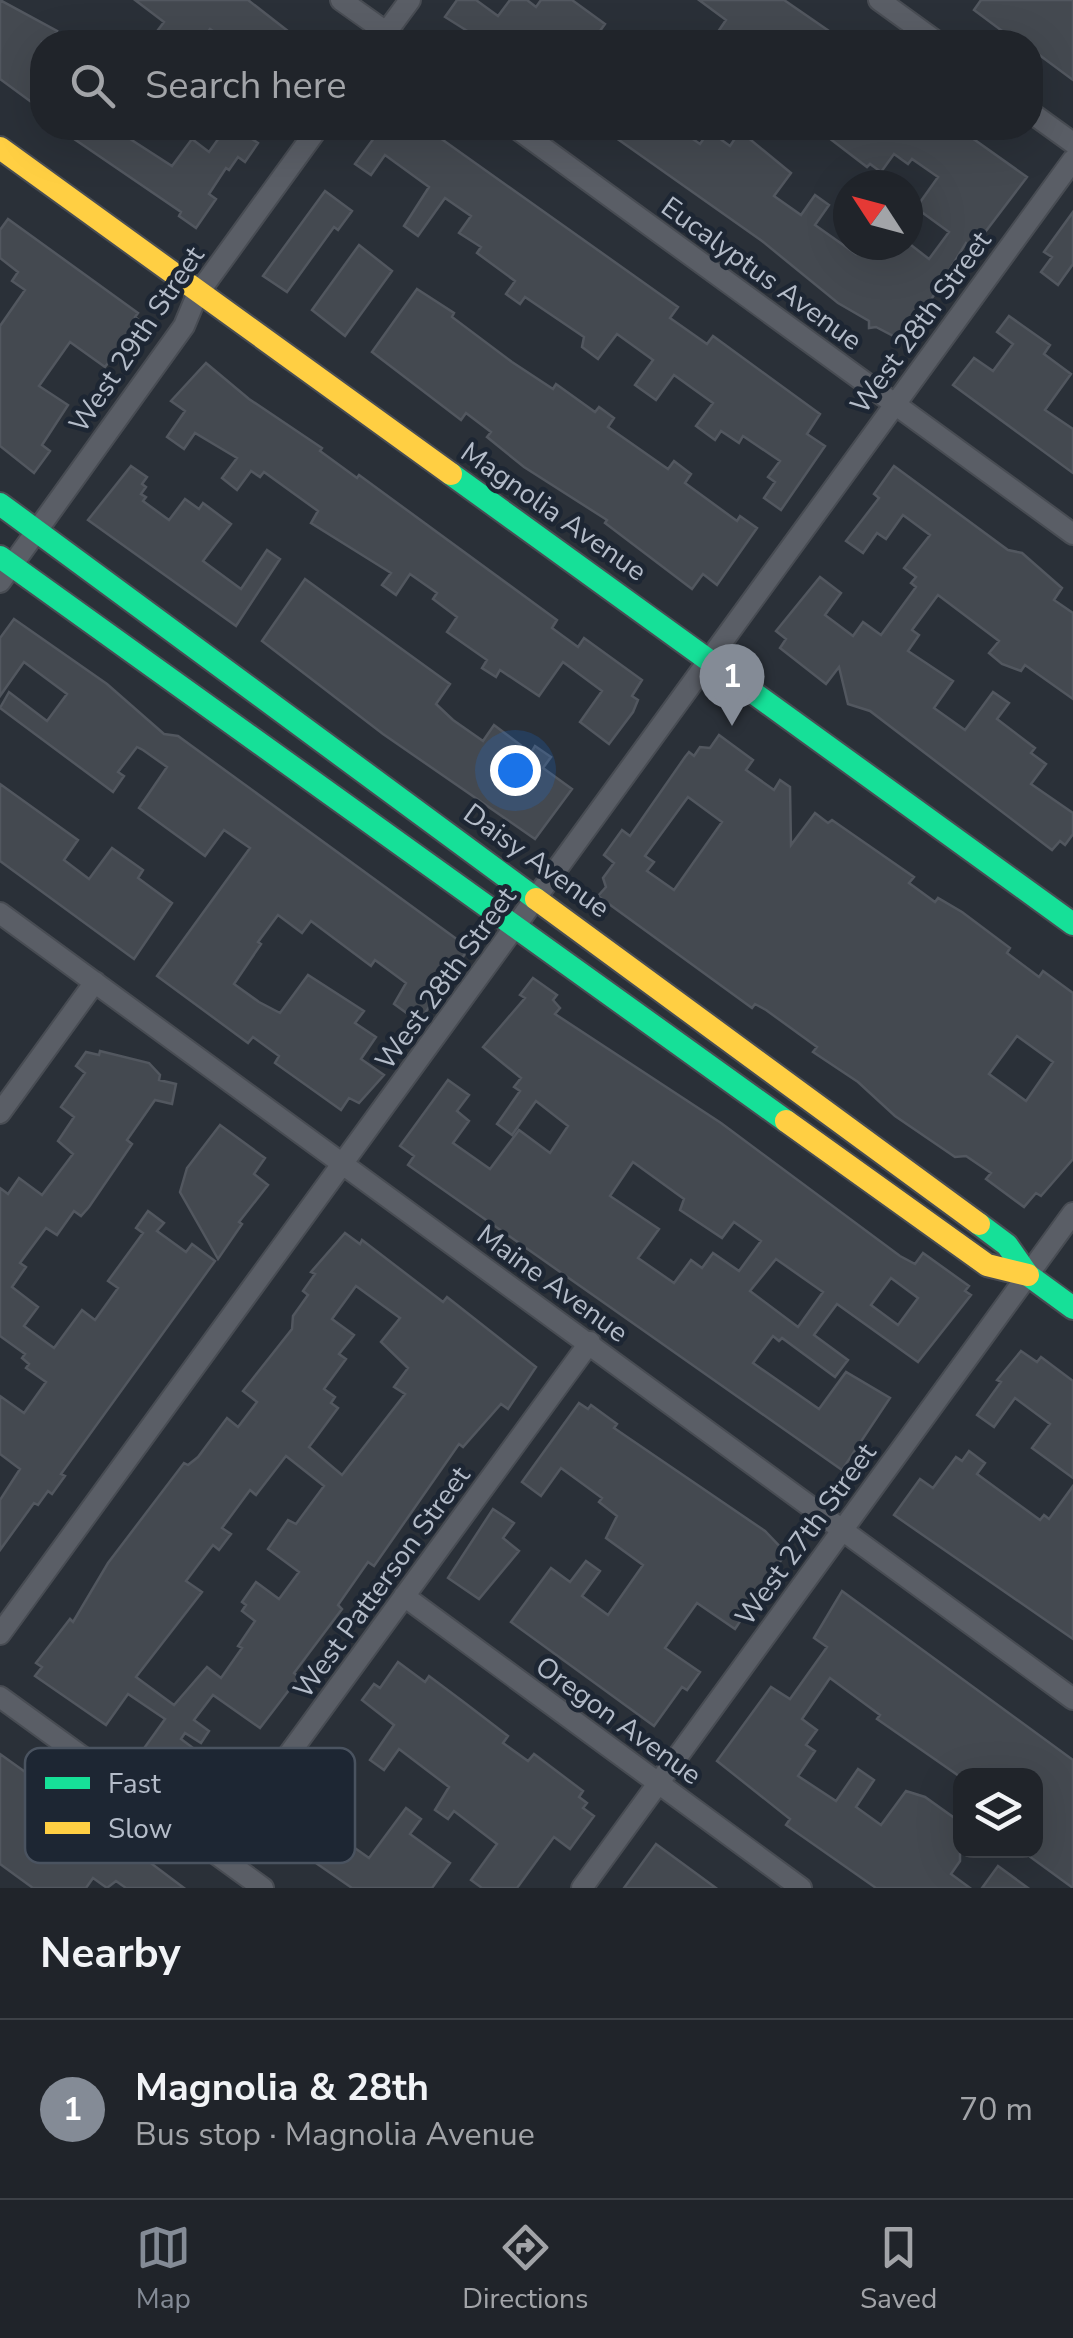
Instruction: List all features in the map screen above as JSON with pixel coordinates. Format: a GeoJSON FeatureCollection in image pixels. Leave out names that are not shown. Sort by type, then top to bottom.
{"type":"FeatureCollection","features":[{"type":"Feature","properties":{"kind":"street"},"geometry":{"type":"LineString","coordinates":[[341,0],[377,30]]}},
{"type":"Feature","properties":{"kind":"street"},"geometry":{"type":"LineString","coordinates":[[393,30],[410,0]]}},
{"type":"Feature","properties":{"kind":"street"},"geometry":{"type":"LineString","coordinates":[[879,0],[920,30]]}},
{"type":"Feature","properties":{"kind":"street"},"geometry":{"type":"LineString","coordinates":[[1043,121],[1073,143]]}},
{"type":"Feature","properties":{"kind":"street","name":"West 29th Street"},"geometry":{"type":"LineString","coordinates":[[4,568],[37,530],[184,326],[197,295],[309,140]]}},
{"type":"Feature","properties":{"kind":"street","name":"Eucalyptus Avenue"},"geometry":{"type":"LineString","coordinates":[[532,140],[1073,534]]}},
{"type":"Feature","properties":{"kind":"street","name":"Magnolia Avenue"},"geometry":{"type":"LineString","coordinates":[[0,148],[197,295],[1073,924]]}},
{"type":"Feature","properties":{"kind":"street","name":"West 28th Street"},"geometry":{"type":"LineString","coordinates":[[0,1634],[1073,160]]}},
{"type":"Feature","properties":{"kind":"street","name":"Daisy Avenue"},"geometry":{"type":"LineString","coordinates":[[0,504],[1007,1246],[1028,1275],[1073,1308]]}},
{"type":"Feature","properties":{"kind":"street","name":"Daisy Avenue"},"geometry":{"type":"LineString","coordinates":[[4,568],[987,1266],[1028,1275]]}},
{"type":"Feature","properties":{"kind":"street","name":"Maine Avenue"},"geometry":{"type":"LineString","coordinates":[[0,913],[1073,1699]]}},
{"type":"Feature","properties":{"kind":"street"},"geometry":{"type":"LineString","coordinates":[[0,1113],[94,982]]}},
{"type":"Feature","properties":{"kind":"street","name":"West 27th Street"},"geometry":{"type":"LineString","coordinates":[[582,1888],[1073,1212]]}},
{"type":"Feature","properties":{"kind":"street","name":"West Patterson Street"},"geometry":{"type":"LineString","coordinates":[[293,1748],[590,1342]]}},
{"type":"Feature","properties":{"kind":"street","name":"Oregon Avenue"},"geometry":{"type":"LineString","coordinates":[[404,1596],[802,1888]]}},
{"type":"Feature","properties":{"kind":"street"},"geometry":{"type":"LineString","coordinates":[[0,1697],[70,1748]]}},
{"type":"Feature","properties":{"kind":"street"},"geometry":{"type":"LineString","coordinates":[[228,1863],[263,1888]]}},
{"type":"Feature","properties":{"kind":"building"},"geometry":{"type":"Polygon","coordinates":[[[0,0],[55,30],[30,30],[30,101],[0,79],[0,0]]]}},
{"type":"Feature","properties":{"kind":"building"},"geometry":{"type":"Polygon","coordinates":[[[135,0],[248,0],[287,30],[158,30],[164,22],[135,0]]]}},
{"type":"Feature","properties":{"kind":"building"},"geometry":{"type":"Polygon","coordinates":[[[457,0],[476,0],[498,16],[510,0],[527,0],[536,7],[541,0],[572,0],[605,24],[601,30],[466,30],[445,17],[457,0]]]}},
{"type":"Feature","properties":{"kind":"building"},"geometry":{"type":"Polygon","coordinates":[[[699,0],[784,0],[828,30],[719,30],[726,20],[699,0]]]}},
{"type":"Feature","properties":{"kind":"building"},"geometry":{"type":"Polygon","coordinates":[[[981,0],[1073,0],[1073,80],[1043,58],[1043,30],[1001,30],[974,10],[981,0]]]}},
{"type":"Feature","properties":{"kind":"building"},"geometry":{"type":"Polygon","coordinates":[[[76,140],[132,140],[172,166],[191,140],[209,152],[218,140],[258,143],[245,162],[238,157],[229,170],[226,168],[209,194],[216,199],[196,228],[179,216],[181,212],[76,140]]]}},
{"type":"Feature","properties":{"kind":"building"},"geometry":{"type":"Polygon","coordinates":[[[373,140],[443,140],[678,307],[670,318],[707,344],[713,336],[820,414],[807,434],[825,446],[781,510],[764,498],[775,482],[768,477],[780,461],[743,436],[739,443],[721,431],[715,440],[696,426],[713,403],[674,375],[656,400],[635,385],[653,360],[617,334],[598,359],[582,347],[584,337],[525,297],[520,304],[506,294],[515,281],[477,253],[481,247],[459,233],[471,216],[445,198],[418,236],[404,226],[429,187],[385,155],[371,175],[355,164],[373,140]]]}},
{"type":"Feature","properties":{"kind":"building"},"geometry":{"type":"Polygon","coordinates":[[[619,140],[694,140],[700,144],[703,140],[722,140],[730,146],[734,140],[751,140],[791,173],[774,196],[801,215],[815,195],[829,205],[815,225],[833,238],[833,260],[923,260],[923,254],[929,259],[949,232],[923,213],[923,198],[938,177],[912,159],[908,164],[894,154],[882,170],[870,164],[867,167],[832,140],[975,140],[1027,177],[973,248],[966,243],[905,342],[876,327],[869,328],[869,321],[838,303],[762,241],[619,140]]]}},
{"type":"Feature","properties":{"kind":"building"},"geometry":{"type":"Polygon","coordinates":[[[325,191],[352,211],[338,230],[334,227],[287,292],[263,276],[325,191]]]}},
{"type":"Feature","properties":{"kind":"building"},"geometry":{"type":"Polygon","coordinates":[[[1073,212],[1073,264],[1058,285],[1041,272],[1052,257],[1044,252],[1073,212]]]}},
{"type":"Feature","properties":{"kind":"building"},"geometry":{"type":"Polygon","coordinates":[[[8,219],[138,313],[135,317],[140,321],[105,367],[70,342],[39,386],[68,405],[42,445],[50,451],[34,473],[0,446],[0,326],[25,290],[12,281],[18,272],[0,258],[0,230],[8,219]]]}},
{"type":"Feature","properties":{"kind":"building"},"geometry":{"type":"Polygon","coordinates":[[[359,245],[392,271],[345,336],[312,310],[359,245]]]}},
{"type":"Feature","properties":{"kind":"building"},"geometry":{"type":"Polygon","coordinates":[[[417,289],[553,389],[556,384],[595,412],[599,407],[614,418],[608,427],[668,469],[674,461],[691,474],[685,483],[737,521],[740,516],[757,528],[717,585],[703,574],[692,589],[605,523],[607,520],[524,467],[487,437],[491,432],[466,413],[461,420],[372,352],[417,289]]]}},
{"type":"Feature","properties":{"kind":"building"},"geometry":{"type":"Polygon","coordinates":[[[1009,316],[1050,345],[1044,354],[1071,374],[1045,410],[1073,429],[1073,473],[953,385],[974,358],[993,371],[1013,344],[997,332],[1009,316]]]}},
{"type":"Feature","properties":{"kind":"building"},"geometry":{"type":"Polygon","coordinates":[[[206,363],[249,399],[322,448],[320,451],[357,478],[359,475],[557,620],[552,628],[578,647],[584,638],[642,680],[632,696],[638,700],[633,712],[609,744],[580,722],[602,691],[563,662],[539,696],[500,670],[496,677],[482,668],[487,660],[447,632],[457,617],[433,599],[437,593],[410,574],[396,595],[382,585],[391,573],[311,523],[318,511],[264,472],[260,477],[251,471],[237,490],[222,478],[237,458],[195,433],[184,449],[167,437],[185,411],[171,401],[206,363]]]}},
{"type":"Feature","properties":{"kind":"building"},"geometry":{"type":"Polygon","coordinates":[[[131,466],[147,477],[142,484],[146,487],[141,494],[146,497],[143,501],[169,520],[185,499],[199,509],[203,503],[231,524],[203,561],[241,589],[267,550],[280,559],[236,626],[88,520],[131,466]]]}},
{"type":"Feature","properties":{"kind":"building"},"geometry":{"type":"Polygon","coordinates":[[[894,466],[1008,550],[1022,553],[1062,588],[1054,600],[1073,613],[1073,699],[1025,665],[1021,671],[1002,664],[989,653],[999,641],[938,595],[912,630],[919,635],[908,651],[953,681],[934,708],[965,730],[993,692],[1009,703],[997,719],[1035,748],[1031,753],[1046,764],[1031,784],[1073,813],[1073,834],[1065,845],[1060,841],[1052,850],[870,711],[848,704],[839,667],[826,684],[780,648],[786,639],[776,631],[820,577],[841,593],[825,615],[853,636],[863,622],[881,635],[916,587],[911,583],[916,577],[904,568],[930,535],[903,515],[886,539],[877,533],[863,553],[846,541],[879,498],[874,494],[894,466]]]}},
{"type":"Feature","properties":{"kind":"building"},"geometry":{"type":"Polygon","coordinates":[[[305,579],[450,684],[436,704],[453,720],[483,741],[494,725],[531,753],[535,746],[551,757],[543,768],[572,789],[535,839],[383,734],[262,641],[305,579]]]}},
{"type":"Feature","properties":{"kind":"building"},"geometry":{"type":"Polygon","coordinates":[[[14,619],[107,684],[164,734],[178,736],[469,948],[419,1022],[394,1004],[406,983],[375,960],[371,966],[311,921],[302,933],[278,915],[258,942],[261,944],[234,984],[259,1002],[280,1013],[308,975],[364,1011],[355,1023],[376,1037],[361,1059],[384,1075],[359,1103],[349,1098],[341,1110],[275,1063],[279,1056],[253,1037],[248,1043],[157,976],[250,848],[224,830],[205,856],[139,808],[167,767],[143,750],[137,747],[118,772],[124,776],[113,792],[0,708],[9,692],[47,721],[67,694],[24,662],[0,696],[0,638],[14,619]]]}},
{"type":"Feature","properties":{"kind":"building"},"geometry":{"type":"Polygon","coordinates":[[[719,735],[753,760],[746,770],[774,790],[780,780],[790,787],[791,845],[815,813],[828,823],[832,820],[914,877],[909,883],[935,902],[938,898],[962,912],[1010,948],[1007,953],[1039,977],[1043,971],[1073,993],[1073,1159],[1041,1196],[1036,1193],[1024,1207],[986,1179],[991,1173],[966,1156],[955,1157],[895,1116],[858,1082],[813,1052],[817,1047],[766,1010],[755,1004],[752,1008],[598,896],[606,887],[603,878],[614,863],[604,855],[622,830],[630,836],[689,752],[694,756],[700,747],[710,748],[719,735]],[[688,797],[645,856],[654,862],[647,871],[674,890],[722,822],[688,797]],[[1017,1036],[989,1074],[1026,1101],[1053,1062],[1017,1036]]]}},
{"type":"Feature","properties":{"kind":"building"},"geometry":{"type":"Polygon","coordinates":[[[0,784],[78,840],[64,860],[89,879],[112,848],[143,870],[138,878],[172,903],[134,959],[0,861],[0,784]]]}},
{"type":"Feature","properties":{"kind":"building"},"geometry":{"type":"Polygon","coordinates":[[[533,978],[557,995],[553,1000],[560,1008],[555,1014],[721,1123],[900,1256],[915,1264],[923,1253],[969,1286],[965,1291],[971,1295],[918,1362],[837,1304],[814,1335],[848,1360],[835,1377],[782,1338],[779,1341],[773,1336],[753,1363],[819,1409],[846,1372],[890,1398],[842,1470],[408,1165],[414,1156],[400,1146],[448,1080],[469,1095],[457,1111],[469,1121],[453,1143],[490,1169],[519,1130],[550,1153],[568,1126],[536,1101],[512,1135],[497,1124],[520,1091],[514,1087],[521,1078],[483,1047],[525,998],[520,995],[533,978]],[[633,1162],[610,1196],[659,1229],[638,1258],[674,1283],[691,1260],[702,1268],[713,1253],[739,1271],[761,1241],[734,1222],[722,1238],[680,1210],[684,1199],[633,1162]],[[776,1259],[750,1291],[798,1327],[823,1292],[776,1259]],[[891,1278],[871,1305],[898,1325],[918,1298],[891,1278]]]}},
{"type":"Feature","properties":{"kind":"building"},"geometry":{"type":"Polygon","coordinates":[[[100,1051],[149,1063],[160,1075],[159,1080],[176,1084],[172,1104],[155,1100],[127,1140],[132,1144],[89,1207],[81,1216],[74,1211],[57,1235],[46,1228],[20,1263],[26,1267],[12,1287],[38,1307],[24,1326],[54,1348],[82,1310],[95,1320],[118,1288],[108,1281],[143,1233],[136,1228],[148,1211],[164,1223],[157,1231],[186,1252],[192,1244],[215,1261],[61,1474],[65,1476],[52,1494],[48,1491],[38,1505],[34,1503],[0,1550],[0,1500],[20,1469],[0,1454],[0,1396],[24,1413],[46,1382],[26,1368],[29,1364],[22,1358],[25,1354],[0,1336],[0,1188],[8,1194],[19,1178],[42,1195],[73,1154],[58,1141],[74,1117],[61,1107],[85,1073],[76,1066],[86,1052],[99,1055],[100,1051]]]}},
{"type":"Feature","properties":{"kind":"building"},"geometry":{"type":"Polygon","coordinates":[[[220,1125],[265,1158],[254,1174],[268,1185],[239,1222],[242,1224],[218,1259],[180,1192],[187,1168],[220,1125]]]}},
{"type":"Feature","properties":{"kind":"building"},"geometry":{"type":"Polygon","coordinates":[[[345,1233],[360,1244],[362,1240],[443,1302],[447,1297],[536,1367],[508,1409],[501,1404],[463,1447],[459,1444],[374,1566],[368,1562],[338,1605],[342,1609],[294,1673],[299,1677],[260,1728],[213,1695],[194,1720],[209,1731],[201,1743],[185,1733],[181,1739],[193,1748],[146,1748],[165,1719],[128,1694],[106,1725],[35,1676],[42,1667],[36,1663],[70,1619],[73,1622],[108,1563],[184,1463],[188,1465],[198,1457],[227,1418],[238,1427],[257,1402],[243,1391],[292,1329],[293,1316],[308,1295],[303,1291],[315,1274],[311,1272],[345,1233]],[[356,1286],[332,1319],[354,1335],[339,1354],[346,1359],[324,1389],[335,1397],[331,1403],[338,1408],[309,1447],[342,1475],[405,1394],[394,1387],[408,1368],[381,1342],[400,1318],[356,1286]],[[286,1456],[256,1495],[250,1490],[222,1528],[231,1534],[219,1550],[213,1545],[186,1581],[202,1592],[136,1677],[174,1705],[207,1667],[221,1678],[255,1621],[242,1611],[246,1605],[242,1602],[256,1582],[279,1599],[299,1572],[268,1549],[288,1520],[296,1524],[324,1486],[286,1456]]]}},
{"type":"Feature","properties":{"kind":"building"},"geometry":{"type":"Polygon","coordinates":[[[1021,1351],[1037,1362],[1041,1357],[1073,1381],[1073,1478],[1032,1448],[1050,1424],[1015,1398],[994,1427],[977,1415],[1001,1382],[997,1380],[1021,1351]]]}},
{"type":"Feature","properties":{"kind":"building"},"geometry":{"type":"Polygon","coordinates":[[[579,1403],[588,1409],[591,1405],[617,1424],[614,1428],[765,1531],[786,1553],[735,1629],[697,1603],[665,1648],[700,1672],[687,1690],[682,1687],[654,1726],[511,1622],[551,1568],[570,1582],[586,1561],[600,1571],[582,1596],[608,1615],[643,1565],[606,1538],[617,1516],[599,1502],[602,1498],[561,1468],[541,1496],[522,1482],[579,1403]]]}},
{"type":"Feature","properties":{"kind":"building"},"geometry":{"type":"Polygon","coordinates":[[[969,1451],[985,1463],[977,1474],[1040,1520],[1044,1515],[1049,1519],[1073,1486],[1073,1639],[894,1515],[920,1479],[933,1488],[956,1457],[962,1461],[969,1451]]]}},
{"type":"Feature","properties":{"kind":"building"},"geometry":{"type":"Polygon","coordinates":[[[493,1509],[514,1523],[503,1538],[519,1551],[479,1599],[448,1578],[493,1509]]]}},
{"type":"Feature","properties":{"kind":"building"},"geometry":{"type":"Polygon","coordinates":[[[842,1591],[1073,1760],[1073,1888],[1032,1858],[1043,1858],[1043,1768],[953,1768],[953,1772],[877,1719],[880,1715],[830,1678],[802,1719],[817,1730],[806,1745],[815,1751],[798,1776],[836,1801],[858,1769],[874,1780],[856,1807],[881,1825],[906,1791],[925,1797],[953,1817],[953,1858],[960,1861],[951,1874],[970,1888],[876,1888],[786,1825],[790,1819],[717,1761],[771,1687],[790,1699],[827,1647],[814,1638],[842,1591]]]}},
{"type":"Feature","properties":{"kind":"building"},"geometry":{"type":"Polygon","coordinates":[[[398,1662],[425,1682],[429,1676],[465,1703],[508,1736],[503,1743],[528,1761],[534,1754],[583,1791],[579,1797],[587,1803],[583,1808],[594,1816],[570,1849],[554,1837],[517,1888],[482,1888],[471,1880],[497,1844],[454,1811],[448,1819],[435,1810],[449,1787],[399,1749],[384,1770],[370,1760],[394,1725],[362,1700],[374,1684],[380,1688],[398,1662]]]}},
{"type":"Feature","properties":{"kind":"building"},"geometry":{"type":"Polygon","coordinates":[[[0,1754],[25,1772],[25,1863],[151,1863],[184,1888],[126,1888],[116,1881],[107,1888],[93,1878],[86,1888],[33,1888],[0,1864],[0,1754]]]}},
{"type":"Feature","properties":{"kind":"building"},"geometry":{"type":"Polygon","coordinates":[[[406,1808],[421,1819],[410,1834],[450,1863],[432,1888],[352,1888],[316,1863],[355,1863],[355,1848],[369,1858],[406,1808]]]}},
{"type":"Feature","properties":{"kind":"building"},"geometry":{"type":"Polygon","coordinates":[[[656,1844],[716,1888],[624,1888],[656,1844]]]}},
{"type":"Feature","properties":{"kind":"building"},"geometry":{"type":"Polygon","coordinates":[[[998,1866],[1028,1888],[982,1888],[998,1866]]]}},
{"type":"Feature","properties":{"kind":"traffic: fast"},"geometry":{"type":"LineString","coordinates":[[451,474],[1073,924]]}},
{"type":"Feature","properties":{"kind":"traffic: fast"},"geometry":{"type":"LineString","coordinates":[[0,504],[536,899]]}},
{"type":"Feature","properties":{"kind":"traffic: fast"},"geometry":{"type":"LineString","coordinates":[[0,557],[786,1121]]}},
{"type":"Feature","properties":{"kind":"traffic: fast"},"geometry":{"type":"LineString","coordinates":[[979,1224],[1007,1245],[1028,1275],[1073,1308]]}},
{"type":"Feature","properties":{"kind":"traffic: slow"},"geometry":{"type":"LineString","coordinates":[[0,148],[451,474]]}},
{"type":"Feature","properties":{"kind":"traffic: slow"},"geometry":{"type":"LineString","coordinates":[[536,899],[979,1224]]}},
{"type":"Feature","properties":{"kind":"traffic: slow"},"geometry":{"type":"LineString","coordinates":[[786,1121],[987,1265],[1028,1275]]}},
{"type":"Feature","properties":{"kind":"place","name":"Magnolia & 28th"},"geometry":{"type":"Point","coordinates":[732,726]}}]}
